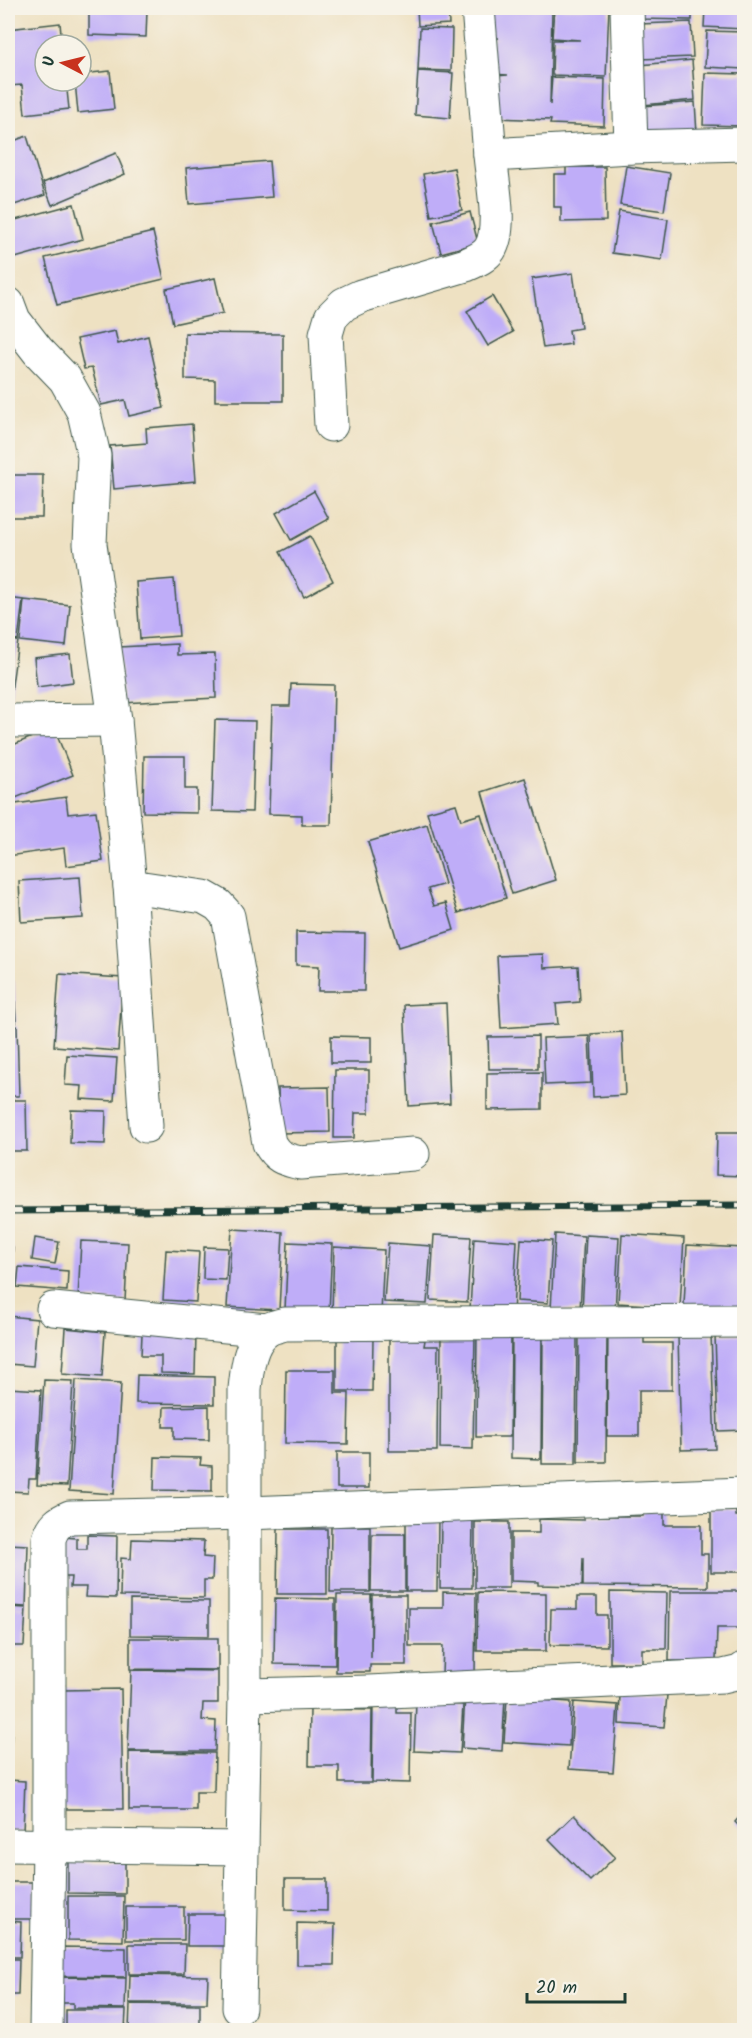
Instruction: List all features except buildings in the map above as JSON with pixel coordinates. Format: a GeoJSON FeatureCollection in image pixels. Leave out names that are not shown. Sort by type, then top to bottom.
{"type":"FeatureCollection","features":[{"type":"Feature","properties":{"kind":"street"},"geometry":{"type":"LineString","coordinates":[[331,425],[326,334],[331,317],[344,304],[361,296],[466,265],[482,258],[489,249],[494,236],[496,225],[478,8]]}},
{"type":"Feature","properties":{"kind":"street"},"geometry":{"type":"LineString","coordinates":[[627,8],[631,147]]}},
{"type":"Feature","properties":{"kind":"street"},"geometry":{"type":"LineString","coordinates":[[490,155],[631,147],[744,144]]}},
{"type":"Feature","properties":{"kind":"street"},"geometry":{"type":"LineString","coordinates":[[8,304],[14,320],[38,351],[65,379],[84,413],[94,456],[90,544],[114,720],[130,886],[146,1126]]}},
{"type":"Feature","properties":{"kind":"street"},"geometry":{"type":"LineString","coordinates":[[8,721],[114,720]]}},
{"type":"Feature","properties":{"kind":"street"},"geometry":{"type":"LineString","coordinates":[[130,886],[204,897],[228,916],[269,1143],[275,1154],[300,1163],[413,1154]]}},
{"type":"Feature","properties":{"kind":"street"},"geometry":{"type":"LineString","coordinates":[[52,1309],[267,1330],[285,1324],[744,1321]]}},
{"type":"Feature","properties":{"kind":"street"},"geometry":{"type":"LineString","coordinates":[[239,2008],[245,1695],[245,1389],[251,1353],[267,1330]]}},
{"type":"Feature","properties":{"kind":"street"},"geometry":{"type":"LineString","coordinates":[[46,2031],[49,1845],[49,1539],[52,1529],[58,1522],[70,1517],[246,1513],[744,1494]]}},
{"type":"Feature","properties":{"kind":"street"},"geometry":{"type":"LineString","coordinates":[[245,1695],[368,1692],[723,1676],[744,1669]]}},
{"type":"Feature","properties":{"kind":"street"},"geometry":{"type":"LineString","coordinates":[[8,1845],[242,1848]]}},
{"type":"Feature","properties":{"kind":"railway"},"geometry":{"type":"LineString","coordinates":[[8,1211],[744,1205]]}}]}
